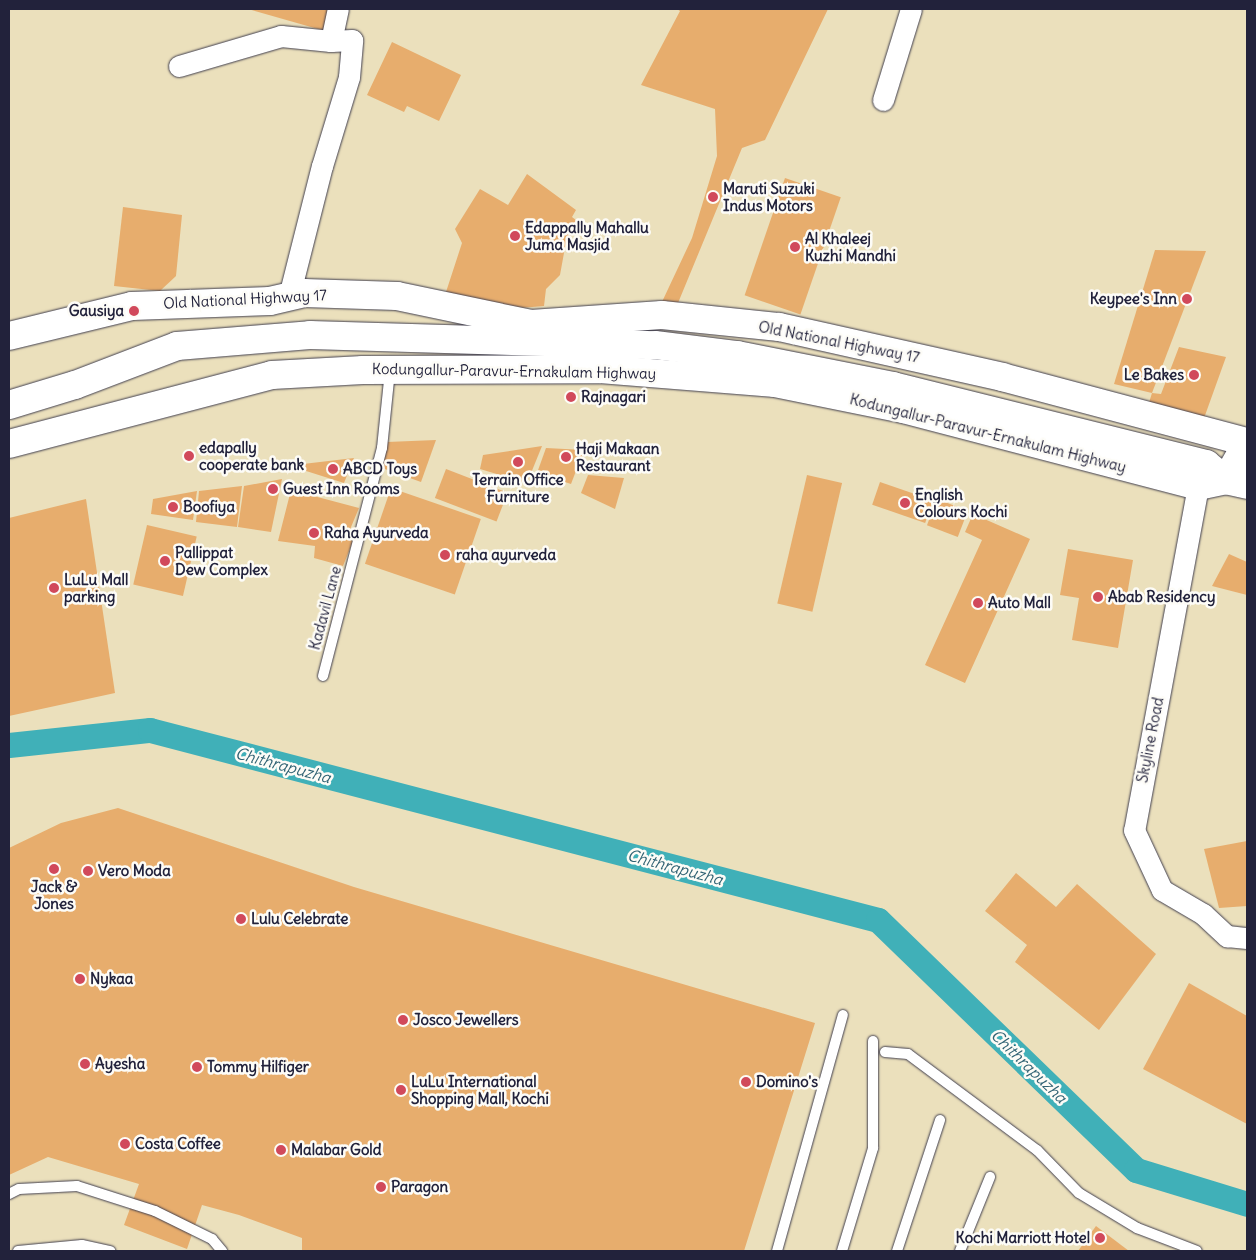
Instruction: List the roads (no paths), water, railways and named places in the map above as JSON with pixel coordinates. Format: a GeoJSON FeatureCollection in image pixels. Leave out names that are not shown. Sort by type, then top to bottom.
{"type":"FeatureCollection","features":[{"type":"Feature","properties":{"kind":"main road","name":"Old National Highway 17"},"geometry":{"type":"LineString","coordinates":[[9,336],[132,306],[270,301],[304,293],[398,296],[533,333],[662,314],[779,328],[1002,377],[1247,443],[1236,482]]}},
{"type":"Feature","properties":{"kind":"main road"},"geometry":{"type":"LineString","coordinates":[[9,405],[75,384],[177,346],[310,335],[533,333]]}},
{"type":"Feature","properties":{"kind":"main road","name":"Kodungallur-Paravur-Ernakulam Highway"},"geometry":{"type":"LineString","coordinates":[[533,333],[737,354],[817,369],[1206,464],[1236,482]]}},
{"type":"Feature","properties":{"kind":"main road","name":"Kodungallur-Paravur-Ernakulam Highway"},"geometry":{"type":"LineString","coordinates":[[9,444],[272,375],[390,370],[600,369],[775,383],[903,409],[1198,486],[1236,482]]}},
{"type":"Feature","properties":{"kind":"street"},"geometry":{"type":"LineString","coordinates":[[332,41],[338,9]]}},
{"type":"Feature","properties":{"kind":"street"},"geometry":{"type":"LineString","coordinates":[[883,100],[911,9]]}},
{"type":"Feature","properties":{"kind":"street"},"geometry":{"type":"LineString","coordinates":[[179,66],[281,36],[332,41],[352,40],[349,77],[322,166],[289,296]]}},
{"type":"Feature","properties":{"kind":"street","name":"Skyline Road"},"geometry":{"type":"LineString","coordinates":[[1198,486],[1134,830],[1162,890],[1204,914],[1227,936],[1247,938]]}},
{"type":"Feature","properties":{"kind":"lane","name":"Kadavil Lane"},"geometry":{"type":"LineString","coordinates":[[323,676],[382,448],[390,370]]}},
{"type":"Feature","properties":{"kind":"lane"},"geometry":{"type":"LineString","coordinates":[[777,1251],[843,1015]]}},
{"type":"Feature","properties":{"kind":"lane"},"geometry":{"type":"LineString","coordinates":[[842,1251],[873,1148],[873,1041]]}},
{"type":"Feature","properties":{"kind":"lane"},"geometry":{"type":"LineString","coordinates":[[885,1052],[908,1054],[1037,1150],[1079,1193],[1137,1228],[1197,1251]]}},
{"type":"Feature","properties":{"kind":"lane"},"geometry":{"type":"LineString","coordinates":[[897,1251],[940,1120]]}},
{"type":"Feature","properties":{"kind":"lane"},"geometry":{"type":"LineString","coordinates":[[960,1251],[990,1177]]}},
{"type":"Feature","properties":{"kind":"lane"},"geometry":{"type":"LineString","coordinates":[[9,1194],[19,1189],[77,1186],[155,1211],[212,1239],[222,1251]]}},
{"type":"Feature","properties":{"kind":"lane"},"geometry":{"type":"LineString","coordinates":[[18,1251],[82,1245],[110,1251]]}},
{"type":"Feature","properties":{"kind":"waterway","name":"Chithrapuzha"},"geometry":{"type":"LineString","coordinates":[[9,745],[150,730],[878,920],[1136,1170],[1247,1204]]}},
{"type":"Feature","properties":{"kind":"place","name":"Maruti Suzuki Indus Motors"},"geometry":{"type":"Point","coordinates":[713,197]}},
{"type":"Feature","properties":{"kind":"place","name":"Edappally Mahallu Juma Masjid"},"geometry":{"type":"Point","coordinates":[515,236]}},
{"type":"Feature","properties":{"kind":"place","name":"Al Khaleej Kuzhi Mandhi"},"geometry":{"type":"Point","coordinates":[795,247]}},
{"type":"Feature","properties":{"kind":"place","name":"Keypee's Inn"},"geometry":{"type":"Point","coordinates":[1187,299]}},
{"type":"Feature","properties":{"kind":"place","name":"Gausiya"},"geometry":{"type":"Point","coordinates":[134,311]}},
{"type":"Feature","properties":{"kind":"place","name":"Le Bakes"},"geometry":{"type":"Point","coordinates":[1194,375]}},
{"type":"Feature","properties":{"kind":"place","name":"Rajnagari"},"geometry":{"type":"Point","coordinates":[571,397]}},
{"type":"Feature","properties":{"kind":"place","name":"edapally cooperate bank"},"geometry":{"type":"Point","coordinates":[189,456]}},
{"type":"Feature","properties":{"kind":"place","name":"Haji Makaan Restaurant"},"geometry":{"type":"Point","coordinates":[566,457]}},
{"type":"Feature","properties":{"kind":"place","name":"Terrain Office Furniture"},"geometry":{"type":"Point","coordinates":[518,462]}},
{"type":"Feature","properties":{"kind":"place","name":"ABCD Toys"},"geometry":{"type":"Point","coordinates":[333,469]}},
{"type":"Feature","properties":{"kind":"place","name":"Guest Inn Rooms"},"geometry":{"type":"Point","coordinates":[273,489]}},
{"type":"Feature","properties":{"kind":"place","name":"English Colours Kochi"},"geometry":{"type":"Point","coordinates":[905,503]}},
{"type":"Feature","properties":{"kind":"place","name":"Boofiya"},"geometry":{"type":"Point","coordinates":[173,507]}},
{"type":"Feature","properties":{"kind":"place","name":"Raha Ayurveda"},"geometry":{"type":"Point","coordinates":[314,533]}},
{"type":"Feature","properties":{"kind":"place","name":"raha ayurveda"},"geometry":{"type":"Point","coordinates":[445,555]}},
{"type":"Feature","properties":{"kind":"place","name":"Pallippat Dew Complex"},"geometry":{"type":"Point","coordinates":[165,561]}},
{"type":"Feature","properties":{"kind":"place","name":"LuLu Mall parking"},"geometry":{"type":"Point","coordinates":[54,588]}},
{"type":"Feature","properties":{"kind":"place","name":"Abab Residency"},"geometry":{"type":"Point","coordinates":[1098,597]}},
{"type":"Feature","properties":{"kind":"place","name":"Auto Mall"},"geometry":{"type":"Point","coordinates":[978,603]}},
{"type":"Feature","properties":{"kind":"place","name":"Jack & Jones"},"geometry":{"type":"Point","coordinates":[54,869]}},
{"type":"Feature","properties":{"kind":"place","name":"Vero Moda"},"geometry":{"type":"Point","coordinates":[88,871]}},
{"type":"Feature","properties":{"kind":"place","name":"Lulu Celebrate"},"geometry":{"type":"Point","coordinates":[241,919]}},
{"type":"Feature","properties":{"kind":"place","name":"Nykaa"},"geometry":{"type":"Point","coordinates":[80,979]}},
{"type":"Feature","properties":{"kind":"place","name":"Josco Jewellers"},"geometry":{"type":"Point","coordinates":[403,1020]}},
{"type":"Feature","properties":{"kind":"place","name":"Ayesha"},"geometry":{"type":"Point","coordinates":[85,1064]}},
{"type":"Feature","properties":{"kind":"place","name":"Tommy Hilfiger"},"geometry":{"type":"Point","coordinates":[197,1067]}},
{"type":"Feature","properties":{"kind":"place","name":"Domino's"},"geometry":{"type":"Point","coordinates":[746,1082]}},
{"type":"Feature","properties":{"kind":"place","name":"LuLu International Shopping Mall, Kochi"},"geometry":{"type":"Point","coordinates":[401,1090]}},
{"type":"Feature","properties":{"kind":"place","name":"Costa Coffee"},"geometry":{"type":"Point","coordinates":[125,1144]}},
{"type":"Feature","properties":{"kind":"place","name":"Malabar Gold"},"geometry":{"type":"Point","coordinates":[281,1150]}},
{"type":"Feature","properties":{"kind":"place","name":"Paragon"},"geometry":{"type":"Point","coordinates":[381,1187]}},
{"type":"Feature","properties":{"kind":"place","name":"Kochi Marriott Hotel"},"geometry":{"type":"Point","coordinates":[1100,1238]}}]}
